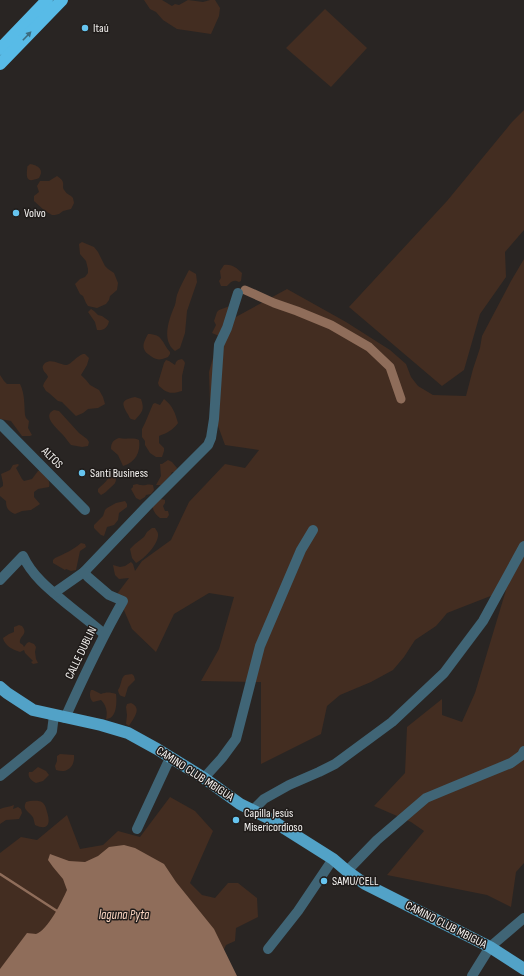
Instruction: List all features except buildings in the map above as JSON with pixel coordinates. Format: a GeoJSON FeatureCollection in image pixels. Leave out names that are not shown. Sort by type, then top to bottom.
{"type":"FeatureCollection","features":[{"type":"Feature","properties":{"kind":"highway"},"geometry":{"type":"LineString","coordinates":[[0,49],[46,0]]}},
{"type":"Feature","properties":{"kind":"highway"},"geometry":{"type":"LineString","coordinates":[[0,64],[62,0]]}},
{"type":"Feature","properties":{"kind":"main road","name":"CAMINO CLUB MBIGUA"},"geometry":{"type":"LineString","coordinates":[[0,687],[32,710],[101,725],[128,733],[204,778],[240,804],[268,818],[333,859],[365,884],[490,947],[524,969]]}},
{"type":"Feature","properties":{"kind":"street"},"geometry":{"type":"LineString","coordinates":[[54,593],[84,572],[141,511],[208,445],[211,438],[214,419],[219,345],[227,328],[238,293]]}},
{"type":"Feature","properties":{"kind":"street","name":"ALTOS"},"geometry":{"type":"LineString","coordinates":[[0,424],[85,510]]}},
{"type":"Feature","properties":{"kind":"street"},"geometry":{"type":"LineString","coordinates":[[204,778],[222,758],[236,739],[260,646],[301,550],[313,530]]}},
{"type":"Feature","properties":{"kind":"street"},"geometry":{"type":"LineString","coordinates":[[252,810],[264,799],[289,785],[334,764],[392,722],[444,673],[483,621],[524,546]]}},
{"type":"Feature","properties":{"kind":"street"},"geometry":{"type":"LineString","coordinates":[[0,580],[23,556],[26,563],[36,576],[54,593],[104,634]]}},
{"type":"Feature","properties":{"kind":"street","name":"CALLE DUBLIN"},"geometry":{"type":"LineString","coordinates":[[0,776],[47,738],[52,731],[82,680],[104,634],[123,601],[109,595],[84,572]]}},
{"type":"Feature","properties":{"kind":"street"},"geometry":{"type":"LineString","coordinates":[[347,871],[377,840],[426,798],[511,763],[522,755],[524,751]]}},
{"type":"Feature","properties":{"kind":"street"},"geometry":{"type":"LineString","coordinates":[[136,829],[170,758]]}},
{"type":"Feature","properties":{"kind":"street"},"geometry":{"type":"LineString","coordinates":[[268,949],[298,911],[333,859]]}},
{"type":"Feature","properties":{"kind":"street"},"geometry":{"type":"LineString","coordinates":[[472,976],[490,947],[524,918]]}},
{"type":"Feature","properties":{"kind":"shaded area"},"geometry":{"type":"Polygon","coordinates":[[[144,0],[162,0],[172,6],[175,4],[179,5],[188,0],[203,2],[215,0],[220,8],[219,16],[211,34],[177,29],[150,9],[144,0]]]}},
{"type":"Feature","properties":{"kind":"shaded area"},"geometry":{"type":"Polygon","coordinates":[[[325,9],[367,48],[331,87],[286,48],[325,9]]]}},
{"type":"Feature","properties":{"kind":"shaded area"},"geometry":{"type":"Polygon","coordinates":[[[524,110],[524,230],[505,252],[506,277],[480,314],[464,370],[442,386],[349,307],[447,201],[512,122],[524,110]]]}},
{"type":"Feature","properties":{"kind":"shaded area"},"geometry":{"type":"Polygon","coordinates":[[[30,164],[38,166],[41,170],[41,175],[39,178],[29,180],[27,167],[30,164]]]}},
{"type":"Feature","properties":{"kind":"shaded area"},"geometry":{"type":"Polygon","coordinates":[[[57,176],[62,181],[63,188],[66,193],[73,198],[74,203],[71,209],[52,215],[34,201],[34,196],[39,192],[37,186],[40,181],[49,181],[57,176]]]}},
{"type":"Feature","properties":{"kind":"shaded area"},"geometry":{"type":"Polygon","coordinates":[[[82,242],[94,247],[105,266],[114,273],[118,283],[117,290],[110,296],[106,304],[97,308],[88,306],[75,284],[88,273],[86,261],[80,254],[79,244],[82,242]]]}},
{"type":"Feature","properties":{"kind":"shaded area"},"geometry":{"type":"Polygon","coordinates":[[[524,259],[524,863],[516,872],[511,907],[487,895],[387,875],[424,831],[411,822],[374,806],[405,773],[407,727],[442,699],[442,715],[462,722],[475,693],[506,590],[447,613],[436,626],[415,640],[393,670],[371,682],[340,695],[327,706],[321,734],[261,764],[261,682],[201,681],[219,649],[234,597],[209,593],[174,614],[156,652],[132,629],[117,594],[129,578],[119,579],[115,575],[113,565],[120,567],[131,562],[135,571],[142,561],[171,540],[189,502],[225,464],[245,468],[259,450],[225,445],[210,404],[209,372],[219,336],[212,333],[216,325],[214,321],[219,310],[230,306],[234,318],[287,289],[346,322],[390,350],[406,364],[411,377],[418,386],[433,395],[466,396],[482,336],[524,259]]]}},
{"type":"Feature","properties":{"kind":"shaded area"},"geometry":{"type":"Polygon","coordinates":[[[224,265],[232,266],[242,273],[241,281],[234,281],[227,286],[221,286],[219,281],[221,278],[220,271],[224,265]]]}},
{"type":"Feature","properties":{"kind":"shaded area"},"geometry":{"type":"Polygon","coordinates":[[[189,270],[196,274],[197,282],[187,311],[185,333],[180,348],[175,351],[168,341],[167,335],[170,317],[181,285],[189,270]]]}},
{"type":"Feature","properties":{"kind":"shaded area"},"geometry":{"type":"Polygon","coordinates":[[[91,309],[109,321],[108,325],[102,330],[97,330],[95,322],[88,312],[91,309]]]}},
{"type":"Feature","properties":{"kind":"shaded area"},"geometry":{"type":"Polygon","coordinates":[[[148,334],[153,334],[162,340],[170,352],[168,357],[157,359],[146,353],[144,349],[144,341],[148,334]]]}},
{"type":"Feature","properties":{"kind":"shaded area"},"geometry":{"type":"Polygon","coordinates":[[[83,354],[89,358],[81,375],[90,385],[99,390],[105,404],[98,408],[88,409],[76,416],[62,402],[58,401],[46,391],[43,386],[48,377],[43,370],[43,365],[53,361],[67,365],[83,354]]]}},
{"type":"Feature","properties":{"kind":"shaded area"},"geometry":{"type":"Polygon","coordinates":[[[182,359],[185,363],[182,376],[182,391],[171,393],[165,391],[159,386],[158,383],[164,363],[166,360],[175,365],[178,360],[182,359]]]}},
{"type":"Feature","properties":{"kind":"shaded area"},"geometry":{"type":"Polygon","coordinates":[[[0,375],[7,384],[20,384],[24,396],[25,415],[29,421],[28,428],[32,435],[22,436],[11,421],[0,419],[0,375]]]}},
{"type":"Feature","properties":{"kind":"shaded area"},"geometry":{"type":"Polygon","coordinates":[[[135,397],[141,399],[143,408],[135,420],[130,418],[123,404],[125,400],[135,397]]]}},
{"type":"Feature","properties":{"kind":"shaded area"},"geometry":{"type":"Polygon","coordinates":[[[164,399],[172,407],[178,423],[170,431],[159,436],[159,443],[164,448],[164,451],[162,457],[156,457],[150,453],[145,445],[145,441],[142,437],[142,429],[153,404],[155,403],[160,405],[164,399]]]}},
{"type":"Feature","properties":{"kind":"shaded area"},"geometry":{"type":"Polygon","coordinates":[[[54,410],[59,411],[79,433],[87,439],[89,442],[88,446],[82,447],[71,445],[50,419],[50,413],[54,410]]]}},
{"type":"Feature","properties":{"kind":"shaded area"},"geometry":{"type":"Polygon","coordinates":[[[119,438],[139,440],[138,453],[134,460],[123,466],[118,455],[111,449],[113,442],[119,438]]]}},
{"type":"Feature","properties":{"kind":"shaded area"},"geometry":{"type":"Polygon","coordinates":[[[168,460],[177,468],[176,472],[172,472],[161,485],[156,485],[161,476],[160,464],[168,460]]]}},
{"type":"Feature","properties":{"kind":"shaded area"},"geometry":{"type":"Polygon","coordinates":[[[13,465],[19,465],[16,468],[24,481],[32,479],[38,471],[40,471],[47,478],[49,487],[38,489],[34,492],[34,497],[40,504],[31,510],[22,511],[15,514],[8,509],[6,506],[6,501],[0,496],[0,488],[3,486],[1,474],[10,470],[13,465]]]}},
{"type":"Feature","properties":{"kind":"shaded area"},"geometry":{"type":"Polygon","coordinates":[[[115,473],[115,483],[101,495],[98,492],[98,489],[106,481],[110,474],[115,473]]]}},
{"type":"Feature","properties":{"kind":"shaded area"},"geometry":{"type":"Polygon","coordinates":[[[133,485],[153,485],[154,490],[151,494],[146,495],[140,500],[136,498],[131,489],[133,485]]]}},
{"type":"Feature","properties":{"kind":"shaded area"},"geometry":{"type":"Polygon","coordinates":[[[158,498],[165,500],[163,506],[165,511],[168,511],[169,515],[167,518],[160,518],[154,510],[152,504],[158,498]]]}},
{"type":"Feature","properties":{"kind":"shaded area"},"geometry":{"type":"Polygon","coordinates":[[[125,501],[127,507],[119,513],[118,520],[114,525],[107,527],[104,536],[101,535],[94,528],[94,525],[103,516],[107,508],[116,503],[125,501]]]}},
{"type":"Feature","properties":{"kind":"shaded area"},"geometry":{"type":"Polygon","coordinates":[[[152,528],[155,528],[158,533],[158,538],[154,547],[147,555],[136,563],[132,558],[130,549],[152,528]]]}},
{"type":"Feature","properties":{"kind":"shaded area"},"geometry":{"type":"Polygon","coordinates":[[[81,543],[85,544],[86,547],[80,551],[76,570],[65,570],[53,563],[55,558],[72,550],[81,543]]]}},
{"type":"Feature","properties":{"kind":"shaded area"},"geometry":{"type":"Polygon","coordinates":[[[19,625],[24,629],[20,643],[24,647],[29,642],[34,644],[36,647],[35,652],[38,663],[33,664],[31,662],[33,661],[24,650],[20,652],[15,650],[9,647],[4,641],[3,638],[14,632],[14,627],[19,625]]]}},
{"type":"Feature","properties":{"kind":"shaded area"},"geometry":{"type":"Polygon","coordinates":[[[132,674],[135,680],[128,687],[125,697],[121,696],[118,690],[122,678],[125,675],[132,674]]]}},
{"type":"Feature","properties":{"kind":"shaded area"},"geometry":{"type":"Polygon","coordinates":[[[91,690],[101,694],[108,692],[116,694],[116,710],[110,718],[106,719],[106,709],[101,700],[92,701],[90,695],[91,690]]]}},
{"type":"Feature","properties":{"kind":"shaded area"},"geometry":{"type":"Polygon","coordinates":[[[131,703],[135,705],[137,711],[129,726],[126,724],[126,707],[127,704],[131,703]]]}},
{"type":"Feature","properties":{"kind":"shaded area"},"geometry":{"type":"Polygon","coordinates":[[[60,754],[74,755],[72,766],[64,771],[56,770],[55,766],[57,756],[60,754]]]}},
{"type":"Feature","properties":{"kind":"shaded area"},"geometry":{"type":"Polygon","coordinates":[[[38,767],[46,771],[49,775],[43,781],[36,783],[30,779],[29,772],[32,772],[38,767]]]}},
{"type":"Feature","properties":{"kind":"shaded area"},"geometry":{"type":"Polygon","coordinates":[[[170,797],[195,811],[213,831],[190,883],[202,895],[215,898],[228,883],[238,883],[257,898],[258,917],[236,928],[235,941],[226,945],[221,956],[0,976],[0,853],[21,837],[37,840],[67,815],[80,849],[103,845],[118,831],[140,837],[170,797]]]}},
{"type":"Feature","properties":{"kind":"shaded area"},"geometry":{"type":"Polygon","coordinates":[[[40,801],[45,805],[49,820],[46,827],[39,827],[35,825],[33,817],[26,810],[25,806],[26,802],[40,801]]]}},
{"type":"Feature","properties":{"kind":"shaded area"},"geometry":{"type":"Polygon","coordinates":[[[14,805],[13,809],[18,807],[21,809],[22,813],[19,819],[6,820],[0,824],[0,809],[14,805]]]}},
{"type":"Feature","properties":{"kind":"water","name":"laguna Pyta"},"geometry":{"type":"Polygon","coordinates":[[[124,845],[135,848],[164,864],[176,882],[214,929],[237,976],[0,976],[0,969],[27,933],[36,934],[41,931],[50,921],[67,890],[63,879],[48,860],[50,854],[69,861],[85,862],[98,856],[109,847],[124,845]]]}},
{"type":"Feature","properties":{"kind":"waterway"},"geometry":{"type":"LineString","coordinates":[[245,290],[331,325],[369,347],[390,367],[401,399]]}},
{"type":"Feature","properties":{"kind":"waterway"},"geometry":{"type":"LineString","coordinates":[[0,874],[57,911]]}},
{"type":"Feature","properties":{"kind":"place","name":"Itaú"},"geometry":{"type":"Point","coordinates":[85,28]}},
{"type":"Feature","properties":{"kind":"place","name":"Volvo"},"geometry":{"type":"Point","coordinates":[16,213]}},
{"type":"Feature","properties":{"kind":"place","name":"Santi Business"},"geometry":{"type":"Point","coordinates":[82,473]}},
{"type":"Feature","properties":{"kind":"place","name":"Capilla Jesús Misericordioso"},"geometry":{"type":"Point","coordinates":[236,820]}},
{"type":"Feature","properties":{"kind":"place","name":"SAMU/CELL"},"geometry":{"type":"Point","coordinates":[324,881]}}]}
